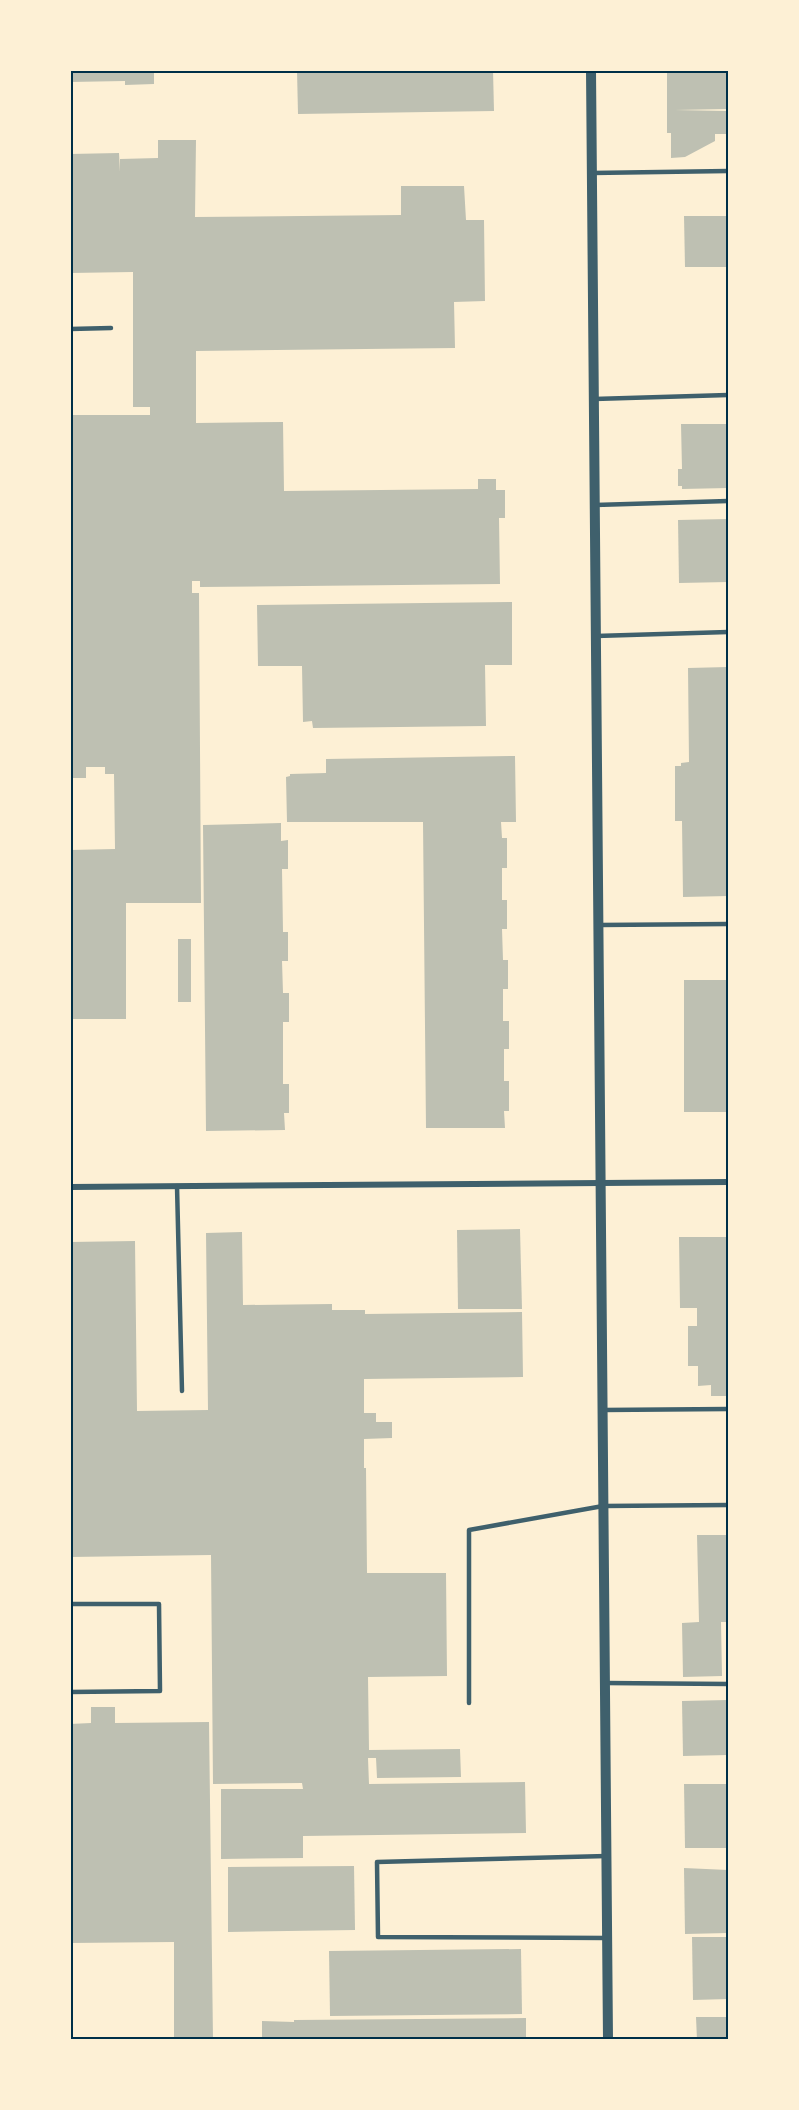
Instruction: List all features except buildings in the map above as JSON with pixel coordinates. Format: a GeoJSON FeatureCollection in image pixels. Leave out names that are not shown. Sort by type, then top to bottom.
{"type":"FeatureCollection","features":[{"type":"Feature","properties":{"kind":"street"},"geometry":{"type":"LineString","coordinates":[[591,70],[608,2040]]}},
{"type":"Feature","properties":{"kind":"street"},"geometry":{"type":"LineString","coordinates":[[70,1187],[729,1182]]}},
{"type":"Feature","properties":{"kind":"lane"},"geometry":{"type":"LineString","coordinates":[[592,173],[729,171]]}},
{"type":"Feature","properties":{"kind":"lane"},"geometry":{"type":"LineString","coordinates":[[70,329],[111,328]]}},
{"type":"Feature","properties":{"kind":"lane"},"geometry":{"type":"LineString","coordinates":[[594,399],[729,395]]}},
{"type":"Feature","properties":{"kind":"lane"},"geometry":{"type":"LineString","coordinates":[[595,505],[729,501]]}},
{"type":"Feature","properties":{"kind":"lane"},"geometry":{"type":"LineString","coordinates":[[596,636],[729,632]]}},
{"type":"Feature","properties":{"kind":"lane"},"geometry":{"type":"LineString","coordinates":[[598,925],[729,924]]}},
{"type":"Feature","properties":{"kind":"lane"},"geometry":{"type":"LineString","coordinates":[[177,1186],[182,1391]]}},
{"type":"Feature","properties":{"kind":"lane"},"geometry":{"type":"LineString","coordinates":[[603,1410],[729,1409]]}},
{"type":"Feature","properties":{"kind":"lane"},"geometry":{"type":"LineString","coordinates":[[469,1703],[469,1530],[603,1506],[729,1505]]}},
{"type":"Feature","properties":{"kind":"lane"},"geometry":{"type":"LineString","coordinates":[[70,1604],[159,1604],[160,1691],[70,1692]]}},
{"type":"Feature","properties":{"kind":"lane"},"geometry":{"type":"LineString","coordinates":[[605,1683],[729,1684]]}},
{"type":"Feature","properties":{"kind":"lane"},"geometry":{"type":"LineString","coordinates":[[607,1856],[377,1862],[378,1937],[607,1938]]}}]}
